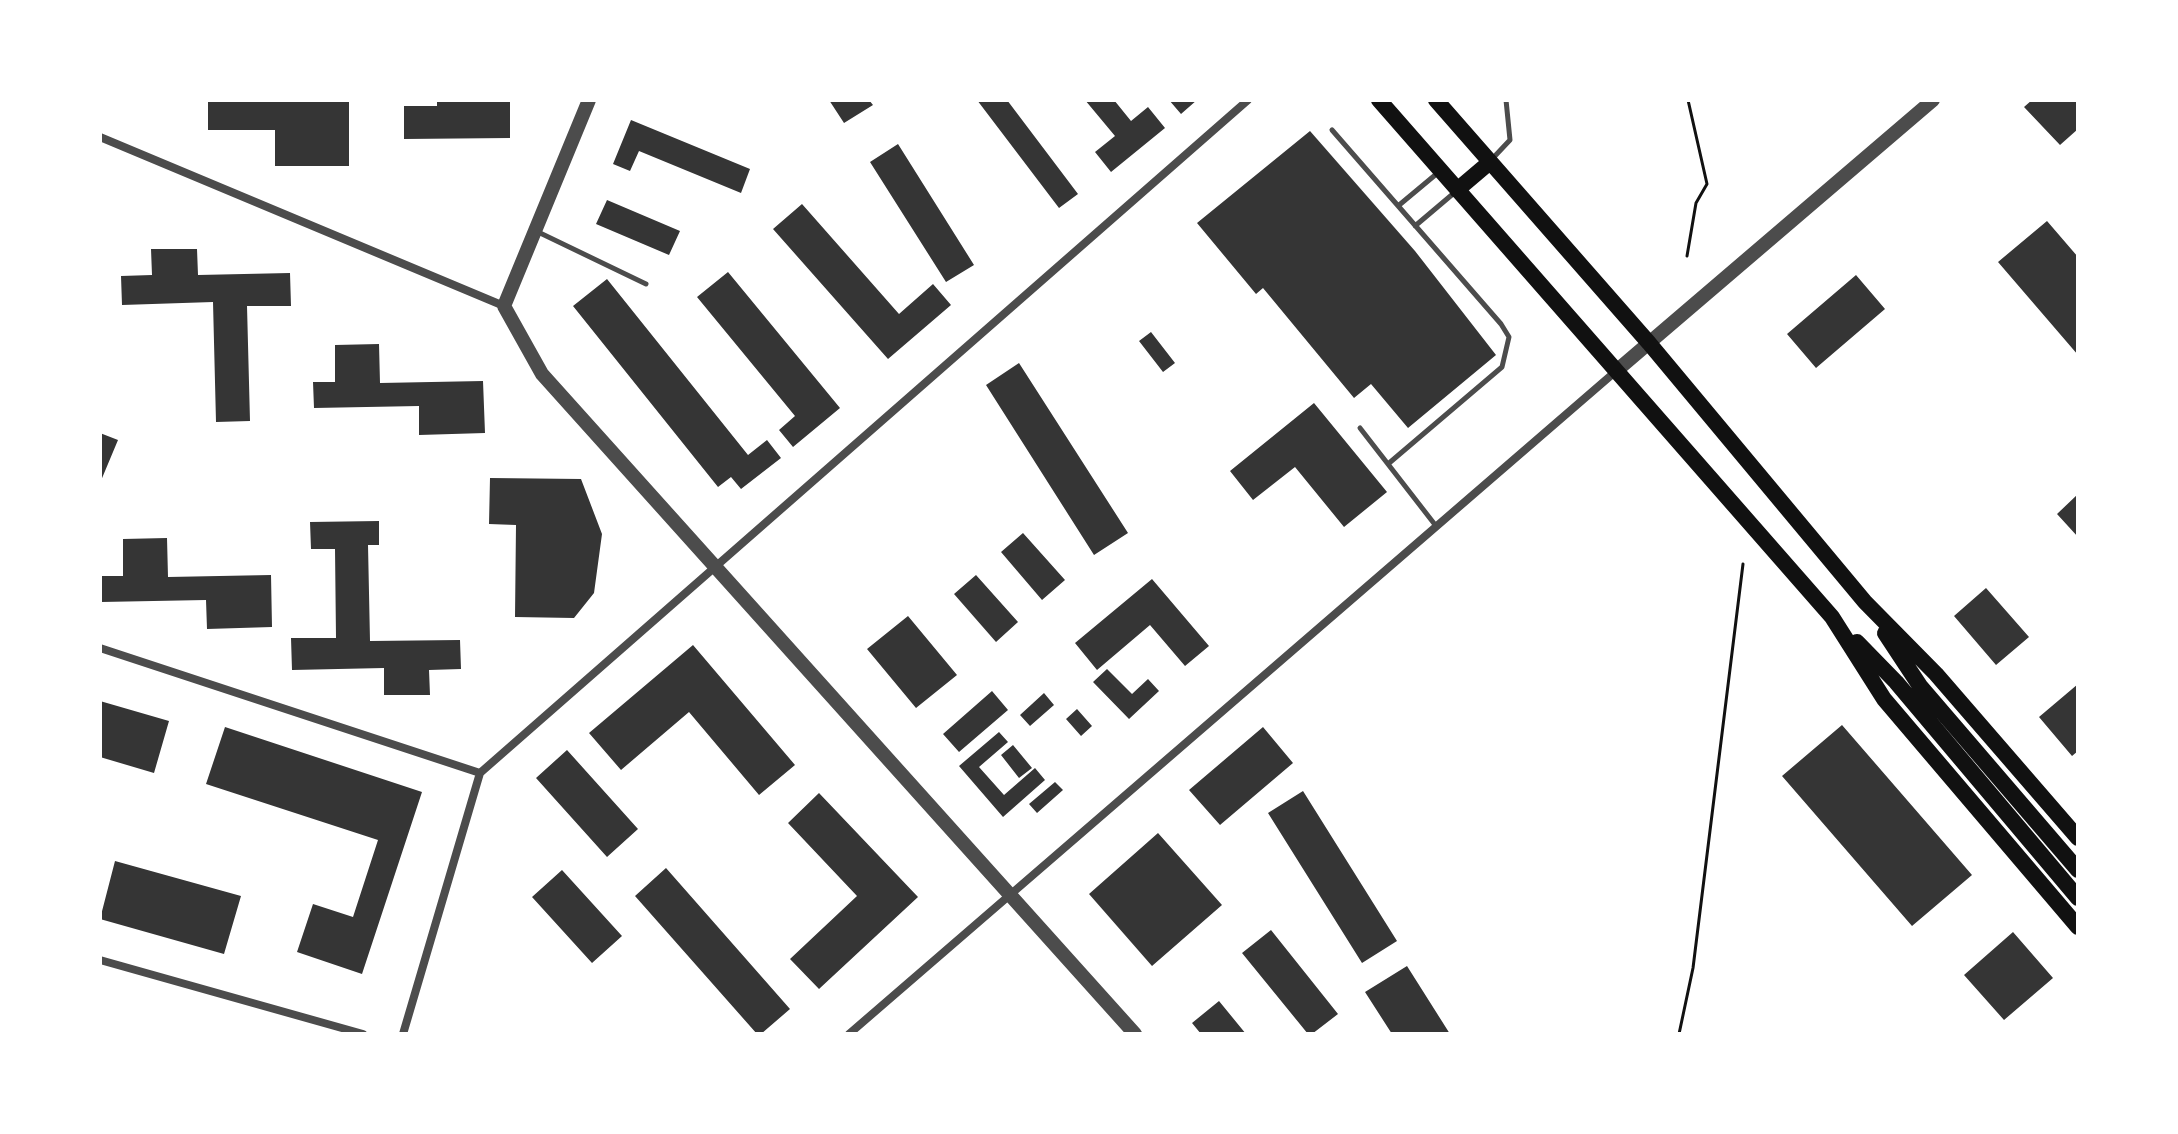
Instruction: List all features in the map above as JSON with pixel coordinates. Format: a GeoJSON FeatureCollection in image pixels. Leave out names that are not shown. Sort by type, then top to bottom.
{"type":"FeatureCollection","features":[{"type":"Feature","properties":{"kind":"main road"},"geometry":{"type":"LineString","coordinates":[[1379,100],[1832,617],[1896,682],[2078,898]]}},
{"type":"Feature","properties":{"kind":"main road"},"geometry":{"type":"LineString","coordinates":[[1436,100],[1649,343],[1865,602],[1936,674],[2078,838]]}},
{"type":"Feature","properties":{"kind":"main road"},"geometry":{"type":"LineString","coordinates":[[1457,190],[1490,162]]}},
{"type":"Feature","properties":{"kind":"main road"},"geometry":{"type":"LineString","coordinates":[[1865,602],[1920,686],[2078,870]]}},
{"type":"Feature","properties":{"kind":"main road"},"geometry":{"type":"LineString","coordinates":[[1832,617],[1884,699],[2078,927]]}},
{"type":"Feature","properties":{"kind":"street"},"geometry":{"type":"LineString","coordinates":[[504,306],[533,229],[589,100]]}},
{"type":"Feature","properties":{"kind":"street"},"geometry":{"type":"LineString","coordinates":[[403,1034],[480,773],[1248,100]]}},
{"type":"Feature","properties":{"kind":"street"},"geometry":{"type":"LineString","coordinates":[[849,1034],[1933,100]]}},
{"type":"Feature","properties":{"kind":"street"},"geometry":{"type":"LineString","coordinates":[[100,137],[504,306],[542,374],[1135,1034]]}},
{"type":"Feature","properties":{"kind":"street"},"geometry":{"type":"LineString","coordinates":[[100,648],[480,773]]}},
{"type":"Feature","properties":{"kind":"street"},"geometry":{"type":"LineString","coordinates":[[100,960],[363,1034]]}},
{"type":"Feature","properties":{"kind":"lane"},"geometry":{"type":"LineString","coordinates":[[1490,162],[1510,140],[1506,100]]}},
{"type":"Feature","properties":{"kind":"lane"},"geometry":{"type":"LineString","coordinates":[[1332,130],[1509,337],[1502,367],[1496,374],[1388,464]]}},
{"type":"Feature","properties":{"kind":"lane"},"geometry":{"type":"LineString","coordinates":[[1397,206],[1440,171]]}},
{"type":"Feature","properties":{"kind":"lane"},"geometry":{"type":"LineString","coordinates":[[1415,226],[1457,190]]}},
{"type":"Feature","properties":{"kind":"lane"},"geometry":{"type":"LineString","coordinates":[[533,229],[646,284]]}},
{"type":"Feature","properties":{"kind":"lane"},"geometry":{"type":"LineString","coordinates":[[1360,428],[1436,526]]}},
{"type":"Feature","properties":{"kind":"path"},"geometry":{"type":"LineString","coordinates":[[1687,256],[1696,203],[1707,184],[1688,100]]}},
{"type":"Feature","properties":{"kind":"path"},"geometry":{"type":"LineString","coordinates":[[1679,1034],[1693,968],[1743,564]]}},
{"type":"Feature","properties":{"kind":"building"},"geometry":{"type":"Polygon","coordinates":[[[208,100],[349,100],[349,166],[275,166],[275,130],[208,130],[208,100]]]}},
{"type":"Feature","properties":{"kind":"building"},"geometry":{"type":"Polygon","coordinates":[[[437,100],[510,100],[510,138],[404,139],[404,106],[437,106],[437,100]]]}},
{"type":"Feature","properties":{"kind":"building"},"geometry":{"type":"Polygon","coordinates":[[[829,100],[869,100],[873,105],[844,123],[829,100]]]}},
{"type":"Feature","properties":{"kind":"building"},"geometry":{"type":"Polygon","coordinates":[[[977,100],[1007,100],[1078,194],[1059,208],[977,100]]]}},
{"type":"Feature","properties":{"kind":"building"},"geometry":{"type":"Polygon","coordinates":[[[1085,100],[1114,100],[1131,121],[1148,107],[1165,128],[1111,172],[1095,152],[1115,136],[1085,100]]]}},
{"type":"Feature","properties":{"kind":"building"},"geometry":{"type":"Polygon","coordinates":[[[1169,100],[1197,100],[1181,114],[1169,100]]]}},
{"type":"Feature","properties":{"kind":"building"},"geometry":{"type":"Polygon","coordinates":[[[2032,100],[2078,100],[2078,129],[2060,145],[2024,107],[2032,100]]]}},
{"type":"Feature","properties":{"kind":"building"},"geometry":{"type":"Polygon","coordinates":[[[631,120],[750,169],[741,193],[639,151],[630,171],[613,164],[631,120]]]}},
{"type":"Feature","properties":{"kind":"building"},"geometry":{"type":"Polygon","coordinates":[[[1310,131],[1415,251],[1496,355],[1408,428],[1371,384],[1354,398],[1263,288],[1256,294],[1197,223],[1310,131]]]}},
{"type":"Feature","properties":{"kind":"building"},"geometry":{"type":"Polygon","coordinates":[[[898,144],[974,265],[946,282],[870,162],[898,144]]]}},
{"type":"Feature","properties":{"kind":"building"},"geometry":{"type":"Polygon","coordinates":[[[607,200],[680,231],[669,255],[596,224],[607,200]]]}},
{"type":"Feature","properties":{"kind":"building"},"geometry":{"type":"Polygon","coordinates":[[[802,204],[899,314],[933,284],[951,305],[888,359],[773,229],[802,204]]]}},
{"type":"Feature","properties":{"kind":"building"},"geometry":{"type":"Polygon","coordinates":[[[2047,221],[2078,257],[2078,355],[1998,262],[2047,221]]]}},
{"type":"Feature","properties":{"kind":"building"},"geometry":{"type":"Polygon","coordinates":[[[151,249],[197,249],[198,275],[290,273],[291,306],[247,306],[250,421],[216,422],[213,302],[122,305],[121,276],[152,275],[151,249]]]}},
{"type":"Feature","properties":{"kind":"building"},"geometry":{"type":"Polygon","coordinates":[[[728,272],[840,408],[793,447],[779,430],[795,416],[697,297],[728,272]]]}},
{"type":"Feature","properties":{"kind":"building"},"geometry":{"type":"Polygon","coordinates":[[[1856,275],[1885,309],[1816,368],[1787,334],[1856,275]]]}},
{"type":"Feature","properties":{"kind":"building"},"geometry":{"type":"Polygon","coordinates":[[[607,279],[748,455],[767,440],[781,458],[741,489],[731,477],[718,487],[573,306],[607,279]]]}},
{"type":"Feature","properties":{"kind":"building"},"geometry":{"type":"Polygon","coordinates":[[[1151,332],[1175,363],[1163,372],[1139,341],[1151,332]]]}},
{"type":"Feature","properties":{"kind":"building"},"geometry":{"type":"Polygon","coordinates":[[[379,344],[380,383],[483,381],[485,433],[419,435],[419,406],[314,408],[313,382],[335,382],[335,345],[379,344]]]}},
{"type":"Feature","properties":{"kind":"building"},"geometry":{"type":"Polygon","coordinates":[[[1019,363],[1128,533],[1094,555],[986,385],[1019,363]]]}},
{"type":"Feature","properties":{"kind":"building"},"geometry":{"type":"Polygon","coordinates":[[[1314,403],[1387,492],[1344,527],[1295,467],[1253,500],[1230,471],[1314,403]]]}},
{"type":"Feature","properties":{"kind":"building"},"geometry":{"type":"Polygon","coordinates":[[[100,433],[118,440],[100,483],[100,433]]]}},
{"type":"Feature","properties":{"kind":"building"},"geometry":{"type":"Polygon","coordinates":[[[490,478],[581,479],[602,534],[594,593],[574,618],[515,617],[516,525],[489,524],[490,478]]]}},
{"type":"Feature","properties":{"kind":"building"},"geometry":{"type":"Polygon","coordinates":[[[2078,494],[2078,537],[2057,514],[2078,494]]]}},
{"type":"Feature","properties":{"kind":"building"},"geometry":{"type":"Polygon","coordinates":[[[379,521],[379,545],[368,545],[370,641],[460,640],[461,669],[429,670],[430,695],[384,695],[384,668],[292,670],[291,638],[336,638],[335,549],[311,549],[310,522],[379,521]]]}},
{"type":"Feature","properties":{"kind":"building"},"geometry":{"type":"Polygon","coordinates":[[[1023,533],[1065,580],[1042,600],[1001,552],[1023,533]]]}},
{"type":"Feature","properties":{"kind":"building"},"geometry":{"type":"Polygon","coordinates":[[[167,538],[168,577],[271,575],[272,627],[207,629],[206,600],[101,602],[101,576],[123,576],[123,539],[167,538]]]}},
{"type":"Feature","properties":{"kind":"building"},"geometry":{"type":"Polygon","coordinates":[[[976,575],[1018,622],[996,642],[954,594],[976,575]]]}},
{"type":"Feature","properties":{"kind":"building"},"geometry":{"type":"Polygon","coordinates":[[[1152,579],[1209,646],[1185,666],[1150,625],[1097,670],[1075,643],[1152,579]]]}},
{"type":"Feature","properties":{"kind":"building"},"geometry":{"type":"Polygon","coordinates":[[[1986,588],[2029,637],[1996,665],[1954,616],[1986,588]]]}},
{"type":"Feature","properties":{"kind":"building"},"geometry":{"type":"Polygon","coordinates":[[[908,616],[957,675],[916,708],[867,649],[908,616]]]}},
{"type":"Feature","properties":{"kind":"building"},"geometry":{"type":"Polygon","coordinates":[[[693,645],[795,765],[759,795],[689,712],[621,770],[589,733],[693,645]]]}},
{"type":"Feature","properties":{"kind":"building"},"geometry":{"type":"Polygon","coordinates":[[[1107,669],[1132,694],[1148,679],[1159,691],[1129,719],[1093,682],[1107,669]]]}},
{"type":"Feature","properties":{"kind":"building"},"geometry":{"type":"Polygon","coordinates":[[[2078,684],[2078,751],[2072,756],[2039,717],[2078,684]]]}},
{"type":"Feature","properties":{"kind":"building"},"geometry":{"type":"Polygon","coordinates":[[[992,691],[1008,710],[959,752],[943,734],[992,691]]]}},
{"type":"Feature","properties":{"kind":"building"},"geometry":{"type":"Polygon","coordinates":[[[1044,693],[1054,705],[1030,726],[1020,715],[1044,693]]]}},
{"type":"Feature","properties":{"kind":"building"},"geometry":{"type":"Polygon","coordinates":[[[100,701],[169,721],[154,773],[100,757],[100,701]]]}},
{"type":"Feature","properties":{"kind":"building"},"geometry":{"type":"Polygon","coordinates":[[[1077,709],[1092,726],[1081,736],[1066,719],[1077,709]]]}},
{"type":"Feature","properties":{"kind":"building"},"geometry":{"type":"Polygon","coordinates":[[[1842,725],[1972,875],[1912,926],[1782,776],[1842,725]]]}},
{"type":"Feature","properties":{"kind":"building"},"geometry":{"type":"Polygon","coordinates":[[[225,727],[422,792],[362,974],[297,952],[313,904],[353,917],[378,840],[206,784],[225,727]]]}},
{"type":"Feature","properties":{"kind":"building"},"geometry":{"type":"Polygon","coordinates":[[[1263,727],[1293,763],[1220,825],[1189,790],[1263,727]]]}},
{"type":"Feature","properties":{"kind":"building"},"geometry":{"type":"Polygon","coordinates":[[[999,732],[1008,742],[979,767],[1004,795],[1035,768],[1045,780],[1003,817],[959,766],[999,732]]]}},
{"type":"Feature","properties":{"kind":"building"},"geometry":{"type":"Polygon","coordinates":[[[1013,745],[1032,768],[1019,778],[1001,755],[1013,745]]]}},
{"type":"Feature","properties":{"kind":"building"},"geometry":{"type":"Polygon","coordinates":[[[567,750],[638,829],[607,857],[536,778],[567,750]]]}},
{"type":"Feature","properties":{"kind":"building"},"geometry":{"type":"Polygon","coordinates":[[[1055,782],[1063,790],[1037,813],[1029,804],[1055,782]]]}},
{"type":"Feature","properties":{"kind":"building"},"geometry":{"type":"Polygon","coordinates":[[[1303,791],[1397,941],[1362,963],[1268,813],[1303,791]]]}},
{"type":"Feature","properties":{"kind":"building"},"geometry":{"type":"Polygon","coordinates":[[[819,793],[918,897],[819,989],[790,959],[857,896],[788,823],[819,793]]]}},
{"type":"Feature","properties":{"kind":"building"},"geometry":{"type":"Polygon","coordinates":[[[1158,833],[1222,905],[1152,966],[1089,894],[1158,833]]]}},
{"type":"Feature","properties":{"kind":"building"},"geometry":{"type":"Polygon","coordinates":[[[115,861],[241,896],[224,954],[100,919],[115,861]]]}},
{"type":"Feature","properties":{"kind":"building"},"geometry":{"type":"Polygon","coordinates":[[[666,868],[790,1009],[761,1034],[757,1034],[635,896],[666,868]]]}},
{"type":"Feature","properties":{"kind":"building"},"geometry":{"type":"Polygon","coordinates":[[[562,870],[622,936],[592,963],[532,897],[562,870]]]}},
{"type":"Feature","properties":{"kind":"building"},"geometry":{"type":"Polygon","coordinates":[[[1271,930],[1338,1014],[1312,1034],[1308,1034],[1242,953],[1271,930]]]}},
{"type":"Feature","properties":{"kind":"building"},"geometry":{"type":"Polygon","coordinates":[[[2013,932],[2053,978],[2004,1020],[1964,975],[2013,932]]]}},
{"type":"Feature","properties":{"kind":"building"},"geometry":{"type":"Polygon","coordinates":[[[1407,966],[1450,1034],[1392,1034],[1365,992],[1407,966]]]}},
{"type":"Feature","properties":{"kind":"building"},"geometry":{"type":"Polygon","coordinates":[[[1219,1001],[1246,1034],[1201,1034],[1192,1023],[1219,1001]]]}}]}
